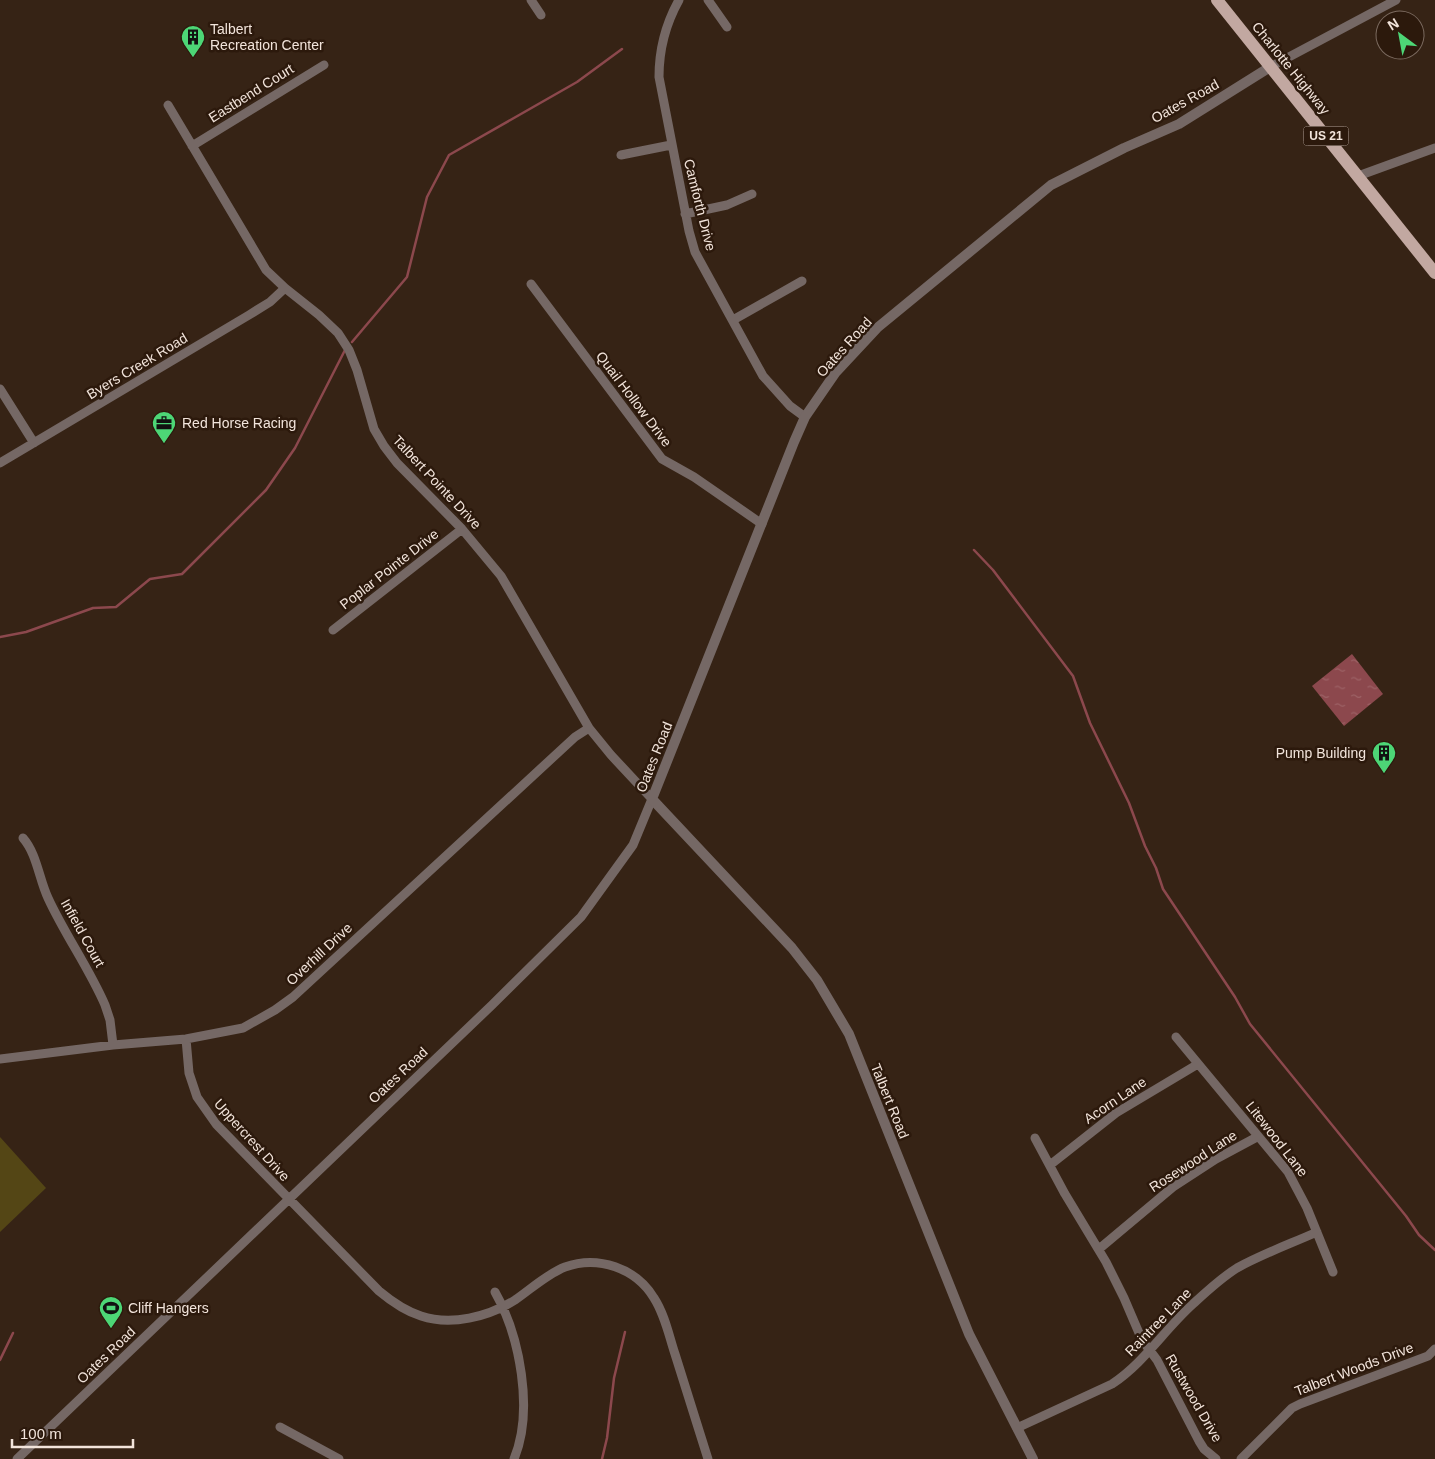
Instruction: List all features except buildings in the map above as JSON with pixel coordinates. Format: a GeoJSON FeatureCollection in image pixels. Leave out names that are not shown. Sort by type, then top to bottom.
{"type":"FeatureCollection","features":[{"type":"Feature","properties":{"kind":"main road","name":"Charlotte Highway"},"geometry":{"type":"LineString","coordinates":[[1217,0],[1435,273]]}},
{"type":"Feature","properties":{"kind":"street"},"geometry":{"type":"LineString","coordinates":[[531,0],[541,15]]}},
{"type":"Feature","properties":{"kind":"street","name":"Camforth Drive"},"geometry":{"type":"LineString","coordinates":[[679,0],[669,19],[662,39],[659,60],[660,86],[685,214],[695,252],[763,376],[790,406],[805,417]]}},
{"type":"Feature","properties":{"kind":"street"},"geometry":{"type":"LineString","coordinates":[[708,0],[727,28]]}},
{"type":"Feature","properties":{"kind":"street"},"geometry":{"type":"LineString","coordinates":[[1270,67],[1396,0]]}},
{"type":"Feature","properties":{"kind":"street","name":"Eastbend Court"},"geometry":{"type":"LineString","coordinates":[[192,146],[324,65]]}},
{"type":"Feature","properties":{"kind":"street","name":"Oates Road"},"geometry":{"type":"LineString","coordinates":[[17,1459],[492,1005],[581,917],[633,845],[805,417],[836,372],[878,328],[1051,185],[1124,148],[1179,124],[1270,67]]}},
{"type":"Feature","properties":{"kind":"street","name":"Talbert Pointe Drive"},"geometry":{"type":"LineString","coordinates":[[168,105],[266,270],[338,333],[349,350],[357,370],[374,429],[384,446],[397,463],[462,529],[502,576],[589,728],[610,755],[652,799]]}},
{"type":"Feature","properties":{"kind":"street"},"geometry":{"type":"LineString","coordinates":[[621,155],[671,145]]}},
{"type":"Feature","properties":{"kind":"street"},"geometry":{"type":"LineString","coordinates":[[1358,176],[1435,148]]}},
{"type":"Feature","properties":{"kind":"street"},"geometry":{"type":"LineString","coordinates":[[685,214],[728,205],[752,194]]}},
{"type":"Feature","properties":{"kind":"street"},"geometry":{"type":"LineString","coordinates":[[732,320],[802,281]]}},
{"type":"Feature","properties":{"kind":"street","name":"Quail Hollow Drive"},"geometry":{"type":"LineString","coordinates":[[530,284],[662,459],[694,477],[762,524]]}},
{"type":"Feature","properties":{"kind":"street","name":"Byers Creek Road"},"geometry":{"type":"LineString","coordinates":[[0,463],[256,311],[270,302],[285,288]]}},
{"type":"Feature","properties":{"kind":"street"},"geometry":{"type":"LineString","coordinates":[[0,389],[34,443]]}},
{"type":"Feature","properties":{"kind":"street","name":"Poplar Pointe Drive"},"geometry":{"type":"LineString","coordinates":[[333,630],[462,529]]}},
{"type":"Feature","properties":{"kind":"street","name":"Overhill Drive"},"geometry":{"type":"LineString","coordinates":[[0,1058],[186,1039],[243,1028],[275,1010],[293,997],[575,737],[589,728]]}},
{"type":"Feature","properties":{"kind":"street","name":"Talbert Road"},"geometry":{"type":"LineString","coordinates":[[652,799],[792,948],[817,980],[849,1034],[969,1334],[1033,1459]]}},
{"type":"Feature","properties":{"kind":"street","name":"Infield Court"},"geometry":{"type":"LineString","coordinates":[[22,838],[31,850],[49,899],[98,987],[110,1020],[113,1045]]}},
{"type":"Feature","properties":{"kind":"street","name":"Litewood Lane"},"geometry":{"type":"LineString","coordinates":[[1176,1037],[1288,1172],[1298,1188],[1333,1272]]}},
{"type":"Feature","properties":{"kind":"street","name":"Uppercrest Drive"},"geometry":{"type":"LineString","coordinates":[[186,1039],[189,1073],[197,1097],[216,1124],[288,1200],[379,1291],[394,1303],[421,1316],[444,1320],[470,1318],[491,1312],[555,1272],[580,1263],[599,1262],[618,1268],[643,1283],[661,1310],[708,1459]]}},
{"type":"Feature","properties":{"kind":"street","name":"Acorn Lane"},"geometry":{"type":"LineString","coordinates":[[1050,1165],[1116,1113],[1198,1064]]}},
{"type":"Feature","properties":{"kind":"street","name":"Rosewood Lane"},"geometry":{"type":"LineString","coordinates":[[1099,1250],[1173,1187],[1257,1136]]}},
{"type":"Feature","properties":{"kind":"street"},"geometry":{"type":"LineString","coordinates":[[1036,1138],[1065,1194],[1099,1250],[1124,1298],[1142,1340],[1149,1350]]}},
{"type":"Feature","properties":{"kind":"street","name":"Raintree Lane"},"geometry":{"type":"LineString","coordinates":[[1017,1428],[1112,1384],[1126,1375],[1192,1305],[1236,1269],[1317,1232]]}},
{"type":"Feature","properties":{"kind":"street"},"geometry":{"type":"LineString","coordinates":[[495,1292],[503,1306],[515,1338],[524,1406],[519,1446],[514,1459]]}},
{"type":"Feature","properties":{"kind":"street","name":"Talbert Woods Drive"},"geometry":{"type":"LineString","coordinates":[[1241,1459],[1292,1408],[1428,1356],[1435,1349]]}},
{"type":"Feature","properties":{"kind":"street","name":"Rustwood Drive"},"geometry":{"type":"LineString","coordinates":[[1149,1350],[1165,1374],[1204,1449],[1216,1459]]}},
{"type":"Feature","properties":{"kind":"street"},"geometry":{"type":"LineString","coordinates":[[280,1427],[339,1459]]}},
{"type":"Feature","properties":{"kind":"shaded area"},"geometry":{"type":"Polygon","coordinates":[[[0,1137],[46,1188],[0,1232],[0,1137]]]}},
{"type":"Feature","properties":{"kind":"water"},"geometry":{"type":"Polygon","coordinates":[[[1352,654],[1383,694],[1344,726],[1312,686],[1352,654]]]}},
{"type":"Feature","properties":{"kind":"waterway"},"geometry":{"type":"LineString","coordinates":[[352,342],[407,277],[427,197],[449,155],[577,82],[622,49]]}},
{"type":"Feature","properties":{"kind":"waterway"},"geometry":{"type":"LineString","coordinates":[[0,637],[26,632],[93,608],[116,607],[150,579],[182,574],[266,490],[295,448],[345,350]]}},
{"type":"Feature","properties":{"kind":"waterway"},"geometry":{"type":"LineString","coordinates":[[974,550],[993,570],[1073,676],[1090,723],[1129,803],[1163,889],[1235,997],[1250,1024],[1406,1216],[1419,1235],[1435,1250]]}},
{"type":"Feature","properties":{"kind":"waterway"},"geometry":{"type":"LineString","coordinates":[[602,1459],[607,1438],[614,1378],[625,1332]]}},
{"type":"Feature","properties":{"kind":"waterway"},"geometry":{"type":"LineString","coordinates":[[0,1360],[13,1333]]}},
{"type":"Feature","properties":{"kind":"place","name":"Talbert Recreation Center"},"geometry":{"type":"Point","coordinates":[193,58]}},
{"type":"Feature","properties":{"kind":"place","name":"Red Horse Racing"},"geometry":{"type":"Point","coordinates":[164,444]}},
{"type":"Feature","properties":{"kind":"place","name":"Pump Building"},"geometry":{"type":"Point","coordinates":[1384,774]}},
{"type":"Feature","properties":{"kind":"place","name":"Cliff Hangers"},"geometry":{"type":"Point","coordinates":[111,1329]}}]}
